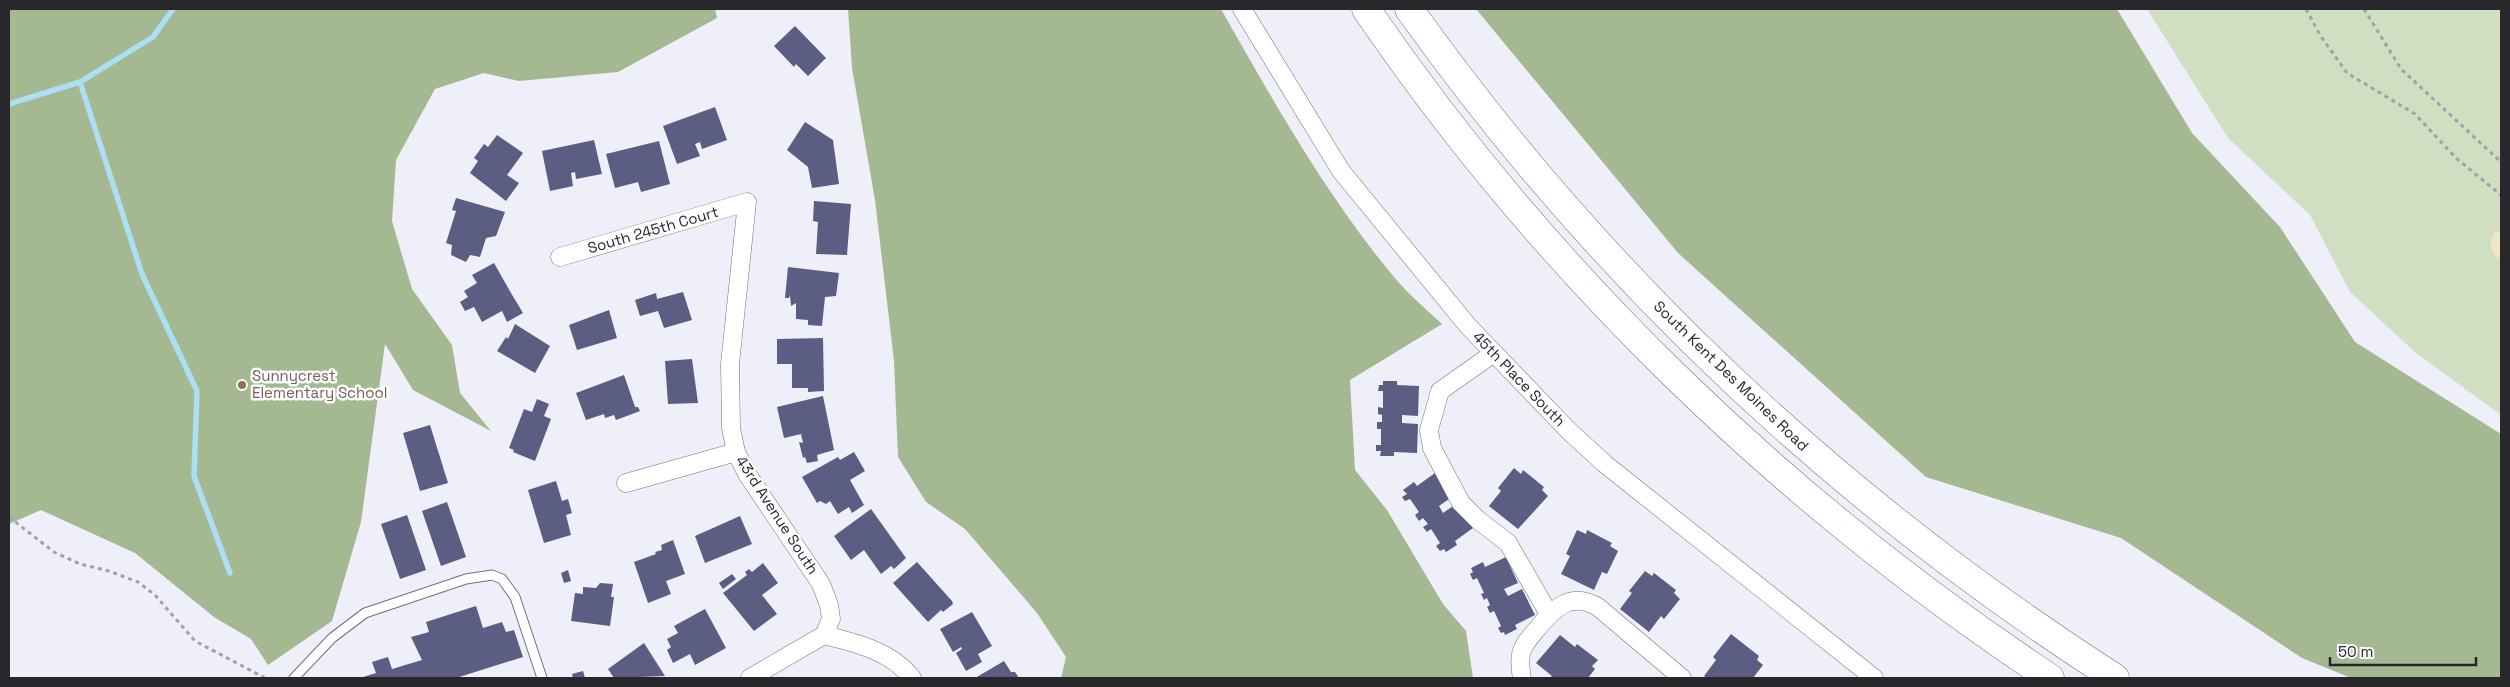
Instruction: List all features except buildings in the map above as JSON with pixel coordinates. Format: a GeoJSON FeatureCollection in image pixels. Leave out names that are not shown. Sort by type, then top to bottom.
{"type":"FeatureCollection","features":[{"type":"Feature","properties":{"kind":"highway"},"geometry":{"type":"LineString","coordinates":[[1366,9],[1396,54],[1463,140],[1530,220],[1620,320],[1704,403],[1781,473],[1864,543],[1950,610],[2050,678]]}},
{"type":"Feature","properties":{"kind":"highway","name":"South Kent Des Moines Road"},"geometry":{"type":"LineString","coordinates":[[1409,9],[1491,119],[1570,212],[1623,272],[1738,386],[1810,452],[1920,541],[2055,639],[2115,678]]}},
{"type":"Feature","properties":{"kind":"street","name":"45th Place South"},"geometry":{"type":"LineString","coordinates":[[1242,9],[1341,171],[1420,269],[1494,353],[1570,431],[1613,470],[1874,678]]}},
{"type":"Feature","properties":{"kind":"street","name":"South 245th Court"},"geometry":{"type":"LineString","coordinates":[[560,258],[747,202]]}},
{"type":"Feature","properties":{"kind":"street","name":"43rd Avenue South"},"geometry":{"type":"LineString","coordinates":[[747,202],[730,364],[731,428],[736,452],[747,474],[821,584],[829,604],[831,619],[824,635]]}},
{"type":"Feature","properties":{"kind":"street"},"geometry":{"type":"LineString","coordinates":[[1494,353],[1440,391],[1429,430],[1432,448],[1462,503],[1478,520],[1508,543],[1549,614]]}},
{"type":"Feature","properties":{"kind":"street"},"geometry":{"type":"LineString","coordinates":[[626,482],[736,452]]}},
{"type":"Feature","properties":{"kind":"street"},"geometry":{"type":"LineString","coordinates":[[1522,678],[1520,664],[1523,648],[1549,614],[1569,601],[1580,600],[1592,604],[1612,618],[1682,678]]}},
{"type":"Feature","properties":{"kind":"street"},"geometry":{"type":"LineString","coordinates":[[750,678],[824,635],[884,654],[904,668],[912,678]]}},
{"type":"Feature","properties":{"kind":"lane"},"geometry":{"type":"LineString","coordinates":[[294,678],[332,638],[365,614],[466,579],[492,575],[502,579],[515,597],[542,678]]}},
{"type":"Feature","properties":{"kind":"path"},"geometry":{"type":"LineString","coordinates":[[2306,9],[2320,35],[2348,73],[2415,114],[2456,158],[2501,195]]}},
{"type":"Feature","properties":{"kind":"path"},"geometry":{"type":"LineString","coordinates":[[2364,9],[2401,69],[2501,162]]}},
{"type":"Feature","properties":{"kind":"path"},"geometry":{"type":"LineString","coordinates":[[9,517],[54,552],[80,564],[109,571],[138,582],[155,595],[195,640],[265,678]]}},
{"type":"Feature","properties":{"kind":"green space","name":"Sunnycrest Elementary School"},"geometry":{"type":"Polygon","coordinates":[[[9,9],[715,9],[717,18],[618,72],[519,81],[484,73],[435,89],[396,160],[392,221],[412,289],[452,345],[460,393],[491,431],[413,390],[385,344],[361,522],[332,621],[268,665],[251,639],[214,617],[135,553],[41,510],[9,524],[9,9]]]}},
{"type":"Feature","properties":{"kind":"green space"},"geometry":{"type":"Polygon","coordinates":[[[848,9],[1221,9],[1280,112],[1346,214],[1399,283],[1442,324],[1350,380],[1355,470],[1387,510],[1443,604],[1466,631],[1473,678],[1061,678],[1066,657],[1037,613],[965,529],[926,502],[898,457],[894,361],[875,200],[852,68],[848,9]]]}},
{"type":"Feature","properties":{"kind":"green space"},"geometry":{"type":"Polygon","coordinates":[[[1476,9],[2117,9],[2192,133],[2280,227],[2355,342],[2501,434],[2501,678],[2351,678],[2302,658],[2121,538],[1926,477],[1678,253],[1476,9]]]}},
{"type":"Feature","properties":{"kind":"green space"},"geometry":{"type":"Polygon","coordinates":[[[2147,9],[2501,9],[2501,415],[2416,353],[2350,292],[2310,215],[2228,138],[2147,9]]]}},
{"type":"Feature","properties":{"kind":"sand"},"geometry":{"type":"Polygon","coordinates":[[[2501,231],[2501,260],[2494,254],[2490,244],[2495,232],[2501,231]]]}},
{"type":"Feature","properties":{"kind":"waterway"},"geometry":{"type":"LineString","coordinates":[[9,104],[80,82],[153,37],[173,9]]}},
{"type":"Feature","properties":{"kind":"waterway"},"geometry":{"type":"LineString","coordinates":[[80,82],[142,274],[197,391],[194,476],[230,573]]}},
{"type":"Feature","properties":{"kind":"place","name":"Sunnycrest Elementary School"},"geometry":{"type":"Point","coordinates":[242,385]}}]}
